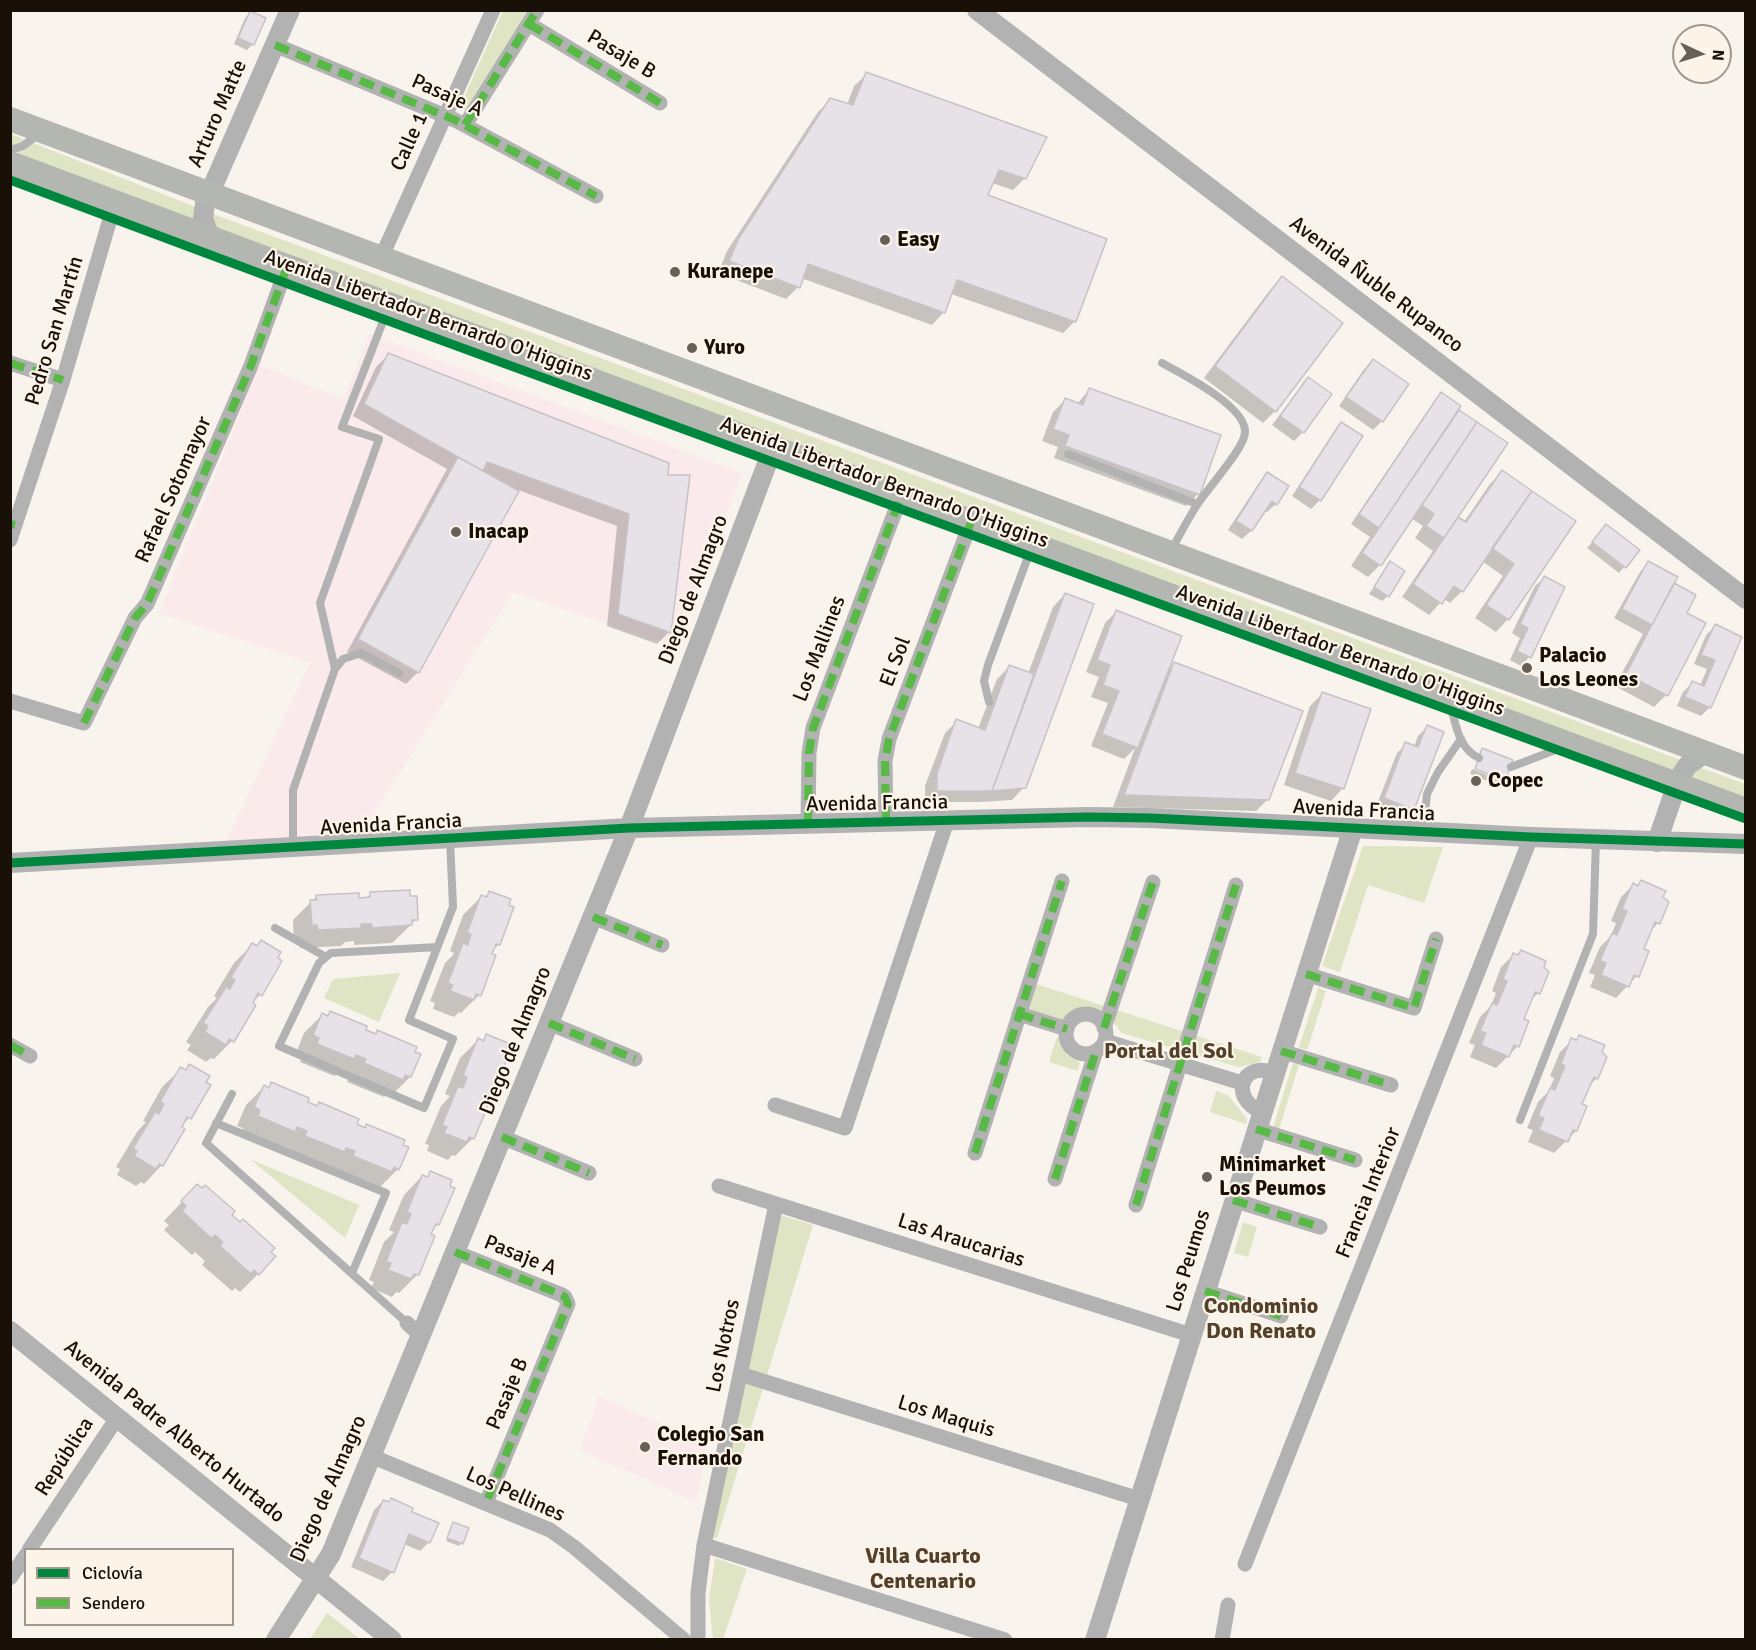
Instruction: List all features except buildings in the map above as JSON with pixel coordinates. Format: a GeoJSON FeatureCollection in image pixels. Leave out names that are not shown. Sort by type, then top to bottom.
{"type":"FeatureCollection","features":[{"type":"Feature","properties":{"kind":"main road","name":"Avenida Libertador Bernardo O'Higgins"},"geometry":{"type":"LineString","coordinates":[[10,119],[1746,768]]}},
{"type":"Feature","properties":{"kind":"main road","name":"Avenida Libertador Bernardo O'Higgins"},"geometry":{"type":"LineString","coordinates":[[10,163],[1746,810]]}},
{"type":"Feature","properties":{"kind":"main road"},"geometry":{"type":"LineString","coordinates":[[263,258],[259,244],[260,237],[263,231],[276,220]]}},
{"type":"Feature","properties":{"kind":"main road"},"geometry":{"type":"LineString","coordinates":[[1250,626],[1264,612],[1269,590]]}},
{"type":"Feature","properties":{"kind":"street","name":"Arturo Matte"},"geometry":{"type":"LineString","coordinates":[[210,238],[203,218],[208,194],[290,10]]}},
{"type":"Feature","properties":{"kind":"street","name":"Calle 1"},"geometry":{"type":"LineString","coordinates":[[381,258],[492,10]]}},
{"type":"Feature","properties":{"kind":"street"},"geometry":{"type":"LineString","coordinates":[[465,125],[537,10]]}},
{"type":"Feature","properties":{"kind":"street","name":"Avenida Ñuble Rupanco"},"geometry":{"type":"LineString","coordinates":[[977,10],[1746,599]]}},
{"type":"Feature","properties":{"kind":"street","name":"Pasaje B"},"geometry":{"type":"LineString","coordinates":[[529,24],[660,104]]}},
{"type":"Feature","properties":{"kind":"street","name":"Pasaje A"},"geometry":{"type":"LineString","coordinates":[[275,45],[465,125],[596,196]]}},
{"type":"Feature","properties":{"kind":"street","name":"Pedro San Martín"},"geometry":{"type":"LineString","coordinates":[[10,540],[13,524],[63,380],[116,202]]}},
{"type":"Feature","properties":{"kind":"street","name":"Rafael Sotomayor"},"geometry":{"type":"LineString","coordinates":[[10,701],[84,723],[135,618],[147,604],[250,368],[287,267]]}},
{"type":"Feature","properties":{"kind":"street"},"geometry":{"type":"LineString","coordinates":[[10,363],[63,380]]}},
{"type":"Feature","properties":{"kind":"street","name":"Diego de Almagro"},"geometry":{"type":"LineString","coordinates":[[276,1640],[331,1554],[371,1456],[414,1329],[455,1252],[629,828],[773,448]]}},
{"type":"Feature","properties":{"kind":"street","name":"Los Mallines"},"geometry":{"type":"LineString","coordinates":[[808,824],[809,753],[813,728],[902,496]]}},
{"type":"Feature","properties":{"kind":"street","name":"El Sol"},"geometry":{"type":"LineString","coordinates":[[886,822],[885,761],[889,739],[971,522]]}},
{"type":"Feature","properties":{"kind":"street"},"geometry":{"type":"LineString","coordinates":[[1657,842],[1676,785],[1688,765],[1705,753]]}},
{"type":"Feature","properties":{"kind":"street","name":"Avenida Francia"},"geometry":{"type":"LineString","coordinates":[[10,863],[293,849],[629,828],[1151,818],[1596,840],[1746,844]]}},
{"type":"Feature","properties":{"kind":"street","name":"Avenida Francia"},"geometry":{"type":"LineString","coordinates":[[775,1105],[845,1128],[946,821]]}},
{"type":"Feature","properties":{"kind":"street","name":"Los Peumos"},"geometry":{"type":"LineString","coordinates":[[1095,1640],[1353,828]]}},
{"type":"Feature","properties":{"kind":"street","name":"Francia Interior"},"geometry":{"type":"LineString","coordinates":[[1245,1564],[1531,837]]}},
{"type":"Feature","properties":{"kind":"street"},"geometry":{"type":"LineString","coordinates":[[975,1153],[1062,880]]}},
{"type":"Feature","properties":{"kind":"street"},"geometry":{"type":"LineString","coordinates":[[1055,1179],[1153,882]]}},
{"type":"Feature","properties":{"kind":"street"},"geometry":{"type":"LineString","coordinates":[[1136,1205],[1236,885]]}},
{"type":"Feature","properties":{"kind":"street"},"geometry":{"type":"LineString","coordinates":[[593,916],[662,945]]}},
{"type":"Feature","properties":{"kind":"street"},"geometry":{"type":"LineString","coordinates":[[1306,974],[1414,1008],[1436,939]]}},
{"type":"Feature","properties":{"kind":"street"},"geometry":{"type":"LineString","coordinates":[[1020,1014],[1067,1029]]}},
{"type":"Feature","properties":{"kind":"street"},"geometry":{"type":"LineString","coordinates":[[1086,1014],[1097,1018],[1102,1040],[1085,1054],[1074,1050],[1067,1040],[1067,1029],[1074,1019],[1086,1014]]}},
{"type":"Feature","properties":{"kind":"street"},"geometry":{"type":"LineString","coordinates":[[549,1023],[635,1059]]}},
{"type":"Feature","properties":{"kind":"street"},"geometry":{"type":"LineString","coordinates":[[1102,1040],[1242,1083]]}},
{"type":"Feature","properties":{"kind":"street"},"geometry":{"type":"LineString","coordinates":[[10,1045],[30,1056]]}},
{"type":"Feature","properties":{"kind":"street"},"geometry":{"type":"LineString","coordinates":[[1281,1051],[1391,1085]]}},
{"type":"Feature","properties":{"kind":"street"},"geometry":{"type":"LineString","coordinates":[[1274,1073],[1257,1071],[1247,1075],[1242,1083],[1242,1092],[1259,1120],[1355,1160]]}},
{"type":"Feature","properties":{"kind":"street"},"geometry":{"type":"LineString","coordinates":[[502,1137],[589,1173]]}},
{"type":"Feature","properties":{"kind":"street","name":"Las Araucarias"},"geometry":{"type":"LineString","coordinates":[[719,1186],[1191,1335]]}},
{"type":"Feature","properties":{"kind":"street"},"geometry":{"type":"LineString","coordinates":[[1233,1200],[1320,1227]]}},
{"type":"Feature","properties":{"kind":"street","name":"Los Notros"},"geometry":{"type":"LineString","coordinates":[[698,1640],[698,1593],[704,1545],[776,1204]]}},
{"type":"Feature","properties":{"kind":"street","name":"Pasaje A"},"geometry":{"type":"LineString","coordinates":[[455,1252],[562,1295],[568,1300]]}},
{"type":"Feature","properties":{"kind":"street"},"geometry":{"type":"LineString","coordinates":[[1205,1291],[1281,1316]]}},
{"type":"Feature","properties":{"kind":"street","name":"Pasaje B"},"geometry":{"type":"LineString","coordinates":[[486,1503],[568,1300]]}},
{"type":"Feature","properties":{"kind":"street","name":"Avenida Padre Alberto Hurtado"},"geometry":{"type":"LineString","coordinates":[[10,1331],[392,1640]]}},
{"type":"Feature","properties":{"kind":"street","name":"Los Maquis"},"geometry":{"type":"LineString","coordinates":[[740,1374],[1139,1499]]}},
{"type":"Feature","properties":{"kind":"street","name":"República"},"geometry":{"type":"LineString","coordinates":[[30,1548],[117,1418]]}},
{"type":"Feature","properties":{"kind":"street","name":"Los Pellines"},"geometry":{"type":"LineString","coordinates":[[371,1456],[539,1524],[562,1538],[684,1640]]}},
{"type":"Feature","properties":{"kind":"street"},"geometry":{"type":"LineString","coordinates":[[704,1545],[1005,1640]]}},
{"type":"Feature","properties":{"kind":"street"},"geometry":{"type":"LineString","coordinates":[[10,1578],[24,1559]]}},
{"type":"Feature","properties":{"kind":"street"},"geometry":{"type":"LineString","coordinates":[[1222,1640],[1228,1605]]}},
{"type":"Feature","properties":{"kind":"lane"},"geometry":{"type":"LineString","coordinates":[[10,150],[23,146],[42,131]]}},
{"type":"Feature","properties":{"kind":"lane"},"geometry":{"type":"LineString","coordinates":[[335,669],[320,603],[379,439],[342,427],[389,305]]}},
{"type":"Feature","properties":{"kind":"lane"},"geometry":{"type":"LineString","coordinates":[[1162,363],[1195,380],[1224,401],[1242,421],[1245,432],[1241,445],[1197,504],[1170,553]]}},
{"type":"Feature","properties":{"kind":"lane"},"geometry":{"type":"LineString","coordinates":[[1068,454],[1197,504]]}},
{"type":"Feature","properties":{"kind":"lane"},"geometry":{"type":"LineString","coordinates":[[989,702],[984,681],[988,665],[1033,545]]}},
{"type":"Feature","properties":{"kind":"lane"},"geometry":{"type":"LineString","coordinates":[[293,849],[293,790],[335,669],[343,659],[361,653],[399,673]]}},
{"type":"Feature","properties":{"kind":"lane"},"geometry":{"type":"LineString","coordinates":[[1448,700],[1466,749],[1479,758]]}},
{"type":"Feature","properties":{"kind":"lane"},"geometry":{"type":"LineString","coordinates":[[1423,832],[1427,794],[1438,772],[1461,739]]}},
{"type":"Feature","properties":{"kind":"lane"},"geometry":{"type":"LineString","coordinates":[[1511,767],[1569,745]]}},
{"type":"Feature","properties":{"kind":"lane"},"geometry":{"type":"LineString","coordinates":[[437,947],[331,953],[319,963],[279,1046],[424,1108],[453,1039],[409,1020],[453,907],[450,839]]}},
{"type":"Feature","properties":{"kind":"lane"},"geometry":{"type":"LineString","coordinates":[[1520,1120],[1593,934],[1596,840]]}},
{"type":"Feature","properties":{"kind":"lane"},"geometry":{"type":"LineString","coordinates":[[275,928],[326,957]]}},
{"type":"Feature","properties":{"kind":"lane"},"geometry":{"type":"LineString","coordinates":[[232,1094],[206,1143],[414,1329]]}},
{"type":"Feature","properties":{"kind":"lane"},"geometry":{"type":"LineString","coordinates":[[216,1123],[386,1193],[352,1273]]}},
{"type":"Feature","properties":{"kind":"shaded area","name":"Inacap"},"geometry":{"type":"Polygon","coordinates":[[[369,334],[742,473],[676,647],[513,592],[360,836],[225,844],[310,663],[159,613],[260,365],[344,400],[369,334]]]}},
{"type":"Feature","properties":{"kind":"shaded area","name":"Colegio San Fernando"},"geometry":{"type":"Polygon","coordinates":[[[599,1397],[709,1445],[696,1502],[580,1450],[599,1397]]]}},
{"type":"Feature","properties":{"kind":"green space"},"geometry":{"type":"Polygon","coordinates":[[[503,11],[531,11],[468,112],[459,108],[503,11]]]}},
{"type":"Feature","properties":{"kind":"green space"},"geometry":{"type":"Polygon","coordinates":[[[10,134],[224,218],[1745,784],[1745,801],[25,158],[11,148],[10,134]]]}},
{"type":"Feature","properties":{"kind":"green space"},"geometry":{"type":"Polygon","coordinates":[[[1363,846],[1443,847],[1424,903],[1368,885],[1340,972],[1322,966],[1363,846]]]}},
{"type":"Feature","properties":{"kind":"green space"},"geometry":{"type":"Polygon","coordinates":[[[400,973],[379,1022],[324,998],[333,979],[400,973]]]}},
{"type":"Feature","properties":{"kind":"green space"},"geometry":{"type":"Polygon","coordinates":[[[1036,984],[1262,1057],[1260,1062],[1238,1067],[1121,1033],[1106,1015],[1084,1007],[1060,1020],[1028,1010],[1036,984]]]}},
{"type":"Feature","properties":{"kind":"green space"},"geometry":{"type":"Polygon","coordinates":[[[1318,988],[1326,991],[1307,1050],[1299,1047],[1318,988]]]}},
{"type":"Feature","properties":{"kind":"green space"},"geometry":{"type":"Polygon","coordinates":[[[1057,1037],[1060,1038],[1067,1055],[1080,1063],[1078,1071],[1049,1062],[1057,1037]]]}},
{"type":"Feature","properties":{"kind":"green space"},"geometry":{"type":"Polygon","coordinates":[[[1293,1063],[1299,1065],[1279,1129],[1273,1127],[1293,1063]]]}},
{"type":"Feature","properties":{"kind":"green space"},"geometry":{"type":"Polygon","coordinates":[[[1216,1091],[1228,1095],[1247,1119],[1246,1124],[1210,1112],[1216,1091]]]}},
{"type":"Feature","properties":{"kind":"green space"},"geometry":{"type":"Polygon","coordinates":[[[250,1159],[359,1205],[345,1238],[250,1159]]]}},
{"type":"Feature","properties":{"kind":"green space"},"geometry":{"type":"Polygon","coordinates":[[[780,1215],[813,1225],[717,1538],[713,1537],[780,1215]]]}},
{"type":"Feature","properties":{"kind":"green space"},"geometry":{"type":"Polygon","coordinates":[[[1243,1222],[1257,1227],[1248,1257],[1234,1253],[1243,1222]]]}},
{"type":"Feature","properties":{"kind":"green space"},"geometry":{"type":"Polygon","coordinates":[[[715,1558],[747,1569],[723,1639],[714,1639],[712,1634],[709,1599],[715,1558]]]}},
{"type":"Feature","properties":{"kind":"green space"},"geometry":{"type":"Polygon","coordinates":[[[327,1613],[360,1639],[310,1639],[327,1613]]]}},
{"type":"Feature","properties":{"kind":"marked path"},"geometry":{"type":"LineString","coordinates":[[465,125],[537,10]]}},
{"type":"Feature","properties":{"kind":"marked path"},"geometry":{"type":"LineString","coordinates":[[529,24],[660,103]]}},
{"type":"Feature","properties":{"kind":"marked path"},"geometry":{"type":"LineString","coordinates":[[275,45],[455,120],[596,196]]}},
{"type":"Feature","properties":{"kind":"marked path"},"geometry":{"type":"LineString","coordinates":[[84,723],[135,618],[147,604],[250,368],[287,267]]}},
{"type":"Feature","properties":{"kind":"marked path"},"geometry":{"type":"LineString","coordinates":[[10,363],[63,380]]}},
{"type":"Feature","properties":{"kind":"marked path"},"geometry":{"type":"LineString","coordinates":[[808,823],[809,753],[813,728],[901,496]]}},
{"type":"Feature","properties":{"kind":"marked path"},"geometry":{"type":"LineString","coordinates":[[886,822],[885,761],[889,739],[971,522]]}},
{"type":"Feature","properties":{"kind":"marked path"},"geometry":{"type":"LineString","coordinates":[[10,524],[15,525]]}},
{"type":"Feature","properties":{"kind":"marked path"},"geometry":{"type":"LineString","coordinates":[[975,1153],[1062,881]]}},
{"type":"Feature","properties":{"kind":"marked path"},"geometry":{"type":"LineString","coordinates":[[1104,1028],[1153,882]]}},
{"type":"Feature","properties":{"kind":"marked path"},"geometry":{"type":"LineString","coordinates":[[1136,1205],[1236,885]]}},
{"type":"Feature","properties":{"kind":"marked path"},"geometry":{"type":"LineString","coordinates":[[593,917],[662,945]]}},
{"type":"Feature","properties":{"kind":"marked path"},"geometry":{"type":"LineString","coordinates":[[1306,974],[1414,1008],[1436,939]]}},
{"type":"Feature","properties":{"kind":"marked path"},"geometry":{"type":"LineString","coordinates":[[1019,1014],[1067,1029]]}},
{"type":"Feature","properties":{"kind":"marked path"},"geometry":{"type":"LineString","coordinates":[[549,1023],[635,1059]]}},
{"type":"Feature","properties":{"kind":"marked path"},"geometry":{"type":"LineString","coordinates":[[10,1045],[30,1056]]}},
{"type":"Feature","properties":{"kind":"marked path"},"geometry":{"type":"LineString","coordinates":[[1055,1179],[1096,1051]]}},
{"type":"Feature","properties":{"kind":"marked path"},"geometry":{"type":"LineString","coordinates":[[1281,1051],[1391,1085]]}},
{"type":"Feature","properties":{"kind":"marked path"},"geometry":{"type":"LineString","coordinates":[[1256,1129],[1355,1160]]}},
{"type":"Feature","properties":{"kind":"marked path"},"geometry":{"type":"LineString","coordinates":[[502,1137],[589,1173]]}},
{"type":"Feature","properties":{"kind":"marked path"},"geometry":{"type":"LineString","coordinates":[[1233,1200],[1320,1227]]}},
{"type":"Feature","properties":{"kind":"marked path"},"geometry":{"type":"LineString","coordinates":[[455,1252],[562,1295],[568,1304],[486,1503]]}},
{"type":"Feature","properties":{"kind":"marked path"},"geometry":{"type":"LineString","coordinates":[[1205,1291],[1281,1316]]}},
{"type":"Feature","properties":{"kind":"cycle path"},"geometry":{"type":"LineString","coordinates":[[10,180],[1746,819]]}},
{"type":"Feature","properties":{"kind":"cycle path"},"geometry":{"type":"LineString","coordinates":[[10,863],[629,828],[1088,817],[1151,818],[1531,837],[1746,844]]}},
{"type":"Feature","properties":{"kind":"place","name":"Easy"},"geometry":{"type":"Point","coordinates":[885,240]}},
{"type":"Feature","properties":{"kind":"place","name":"Kuranepe"},"geometry":{"type":"Point","coordinates":[675,272]}},
{"type":"Feature","properties":{"kind":"place","name":"Yuro"},"geometry":{"type":"Point","coordinates":[692,348]}},
{"type":"Feature","properties":{"kind":"place","name":"Inacap"},"geometry":{"type":"Point","coordinates":[456,532]}},
{"type":"Feature","properties":{"kind":"place","name":"Palacio Los Leones"},"geometry":{"type":"Point","coordinates":[1527,668]}},
{"type":"Feature","properties":{"kind":"place","name":"Copec"},"geometry":{"type":"Point","coordinates":[1476,781]}},
{"type":"Feature","properties":{"kind":"place","name":"Minimarket Los Peumos"},"geometry":{"type":"Point","coordinates":[1207,1177]}},
{"type":"Feature","properties":{"kind":"place","name":"Colegio San Fernando"},"geometry":{"type":"Point","coordinates":[645,1447]}},
{"type":"Feature","properties":{"kind":"district","name":"Portal del Sol"},"geometry":{"type":"Point","coordinates":[1169,1052]}},
{"type":"Feature","properties":{"kind":"district","name":"Condominio Don Renato"},"geometry":{"type":"Point","coordinates":[1261,1320]}},
{"type":"Feature","properties":{"kind":"district","name":"Villa Cuarto Centenario"},"geometry":{"type":"Point","coordinates":[923,1570]}}]}
